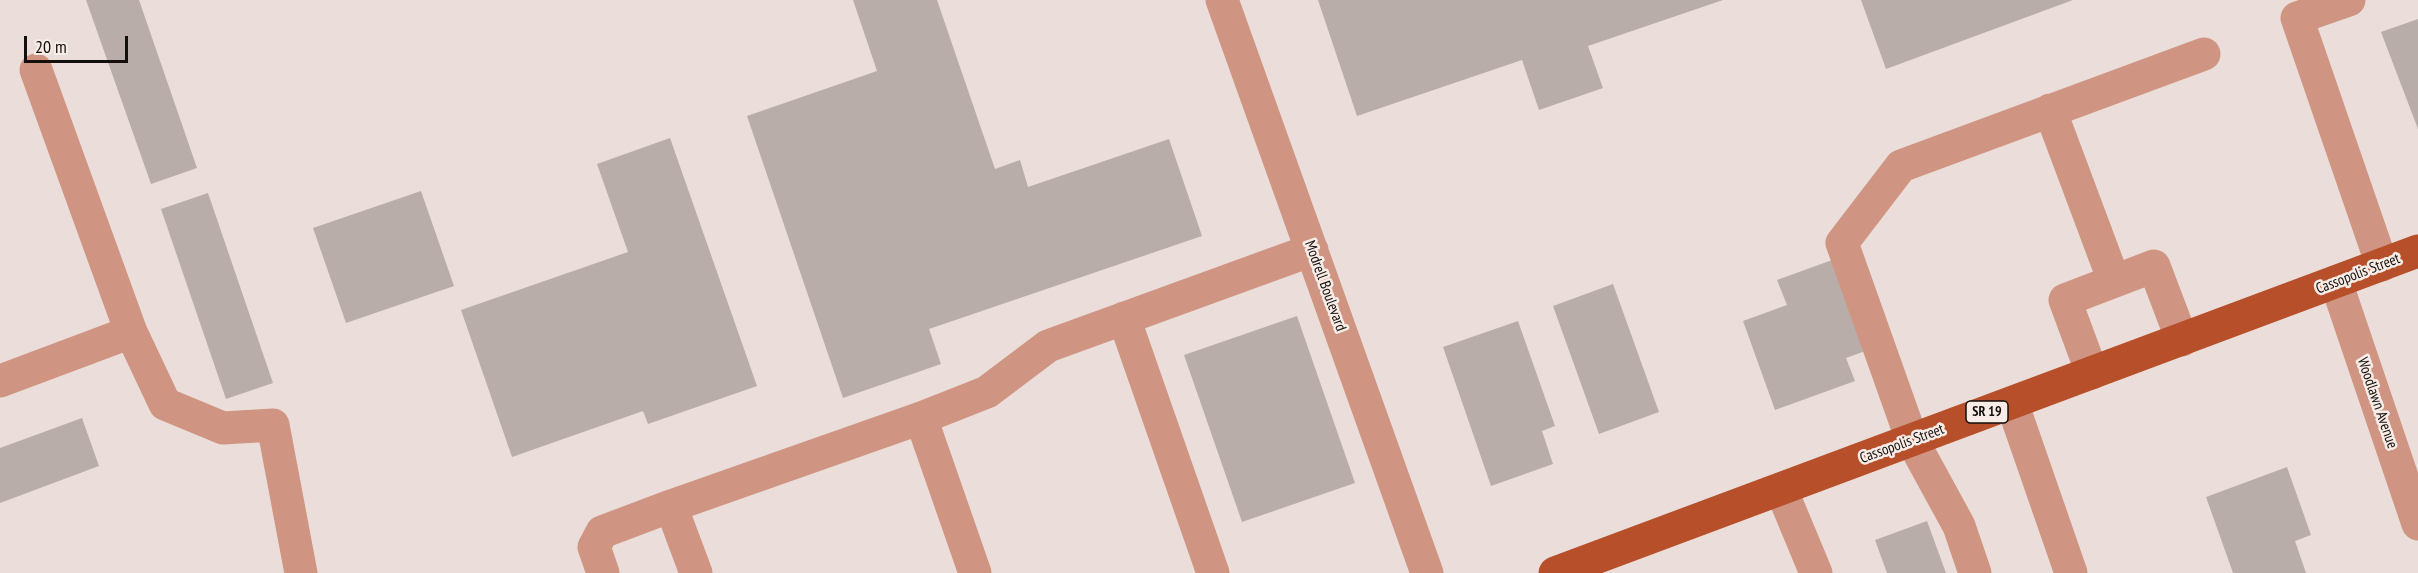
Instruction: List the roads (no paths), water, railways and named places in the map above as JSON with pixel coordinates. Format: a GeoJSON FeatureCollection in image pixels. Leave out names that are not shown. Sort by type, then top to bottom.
{"type":"FeatureCollection","features":[{"type":"Feature","properties":{"kind":"main road","name":"Cassopolis Street"},"geometry":{"type":"LineString","coordinates":[[1555,573],[2418,251]]}},
{"type":"Feature","properties":{"kind":"street","name":"Modrell Boulevard"},"geometry":{"type":"LineString","coordinates":[[1222,0],[1427,573]]}},
{"type":"Feature","properties":{"kind":"street"},"geometry":{"type":"LineString","coordinates":[[2349,0],[2297,18],[2382,265]]}},
{"type":"Feature","properties":{"kind":"street"},"geometry":{"type":"LineString","coordinates":[[1975,573],[1959,526],[1912,440],[1842,243],[1901,166],[2204,54]]}},
{"type":"Feature","properties":{"kind":"street"},"geometry":{"type":"LineString","coordinates":[[36,70],[131,332],[165,404],[223,428],[273,425],[301,573]]}},
{"type":"Feature","properties":{"kind":"street"},"geometry":{"type":"LineString","coordinates":[[2050,110],[2114,281]]}},
{"type":"Feature","properties":{"kind":"street"},"geometry":{"type":"LineString","coordinates":[[603,573],[594,547],[602,532],[921,418],[987,392],[1048,346],[1312,250]]}},
{"type":"Feature","properties":{"kind":"street"},"geometry":{"type":"LineString","coordinates":[[2092,373],[2065,300],[2154,266],[2182,340]]}},
{"type":"Feature","properties":{"kind":"street","name":"Woodlawn Avenue"},"geometry":{"type":"LineString","coordinates":[[2336,282],[2416,514]]}},
{"type":"Feature","properties":{"kind":"street"},"geometry":{"type":"LineString","coordinates":[[1124,318],[1213,573]]}},
{"type":"Feature","properties":{"kind":"street"},"geometry":{"type":"LineString","coordinates":[[0,381],[131,332]]}},
{"type":"Feature","properties":{"kind":"street"},"geometry":{"type":"LineString","coordinates":[[2012,403],[2071,573]]}},
{"type":"Feature","properties":{"kind":"street"},"geometry":{"type":"LineString","coordinates":[[921,418],[975,573]]}},
{"type":"Feature","properties":{"kind":"street"},"geometry":{"type":"LineString","coordinates":[[1781,489],[1816,573]]}},
{"type":"Feature","properties":{"kind":"street"},"geometry":{"type":"LineString","coordinates":[[671,506],[696,573]]}}]}
